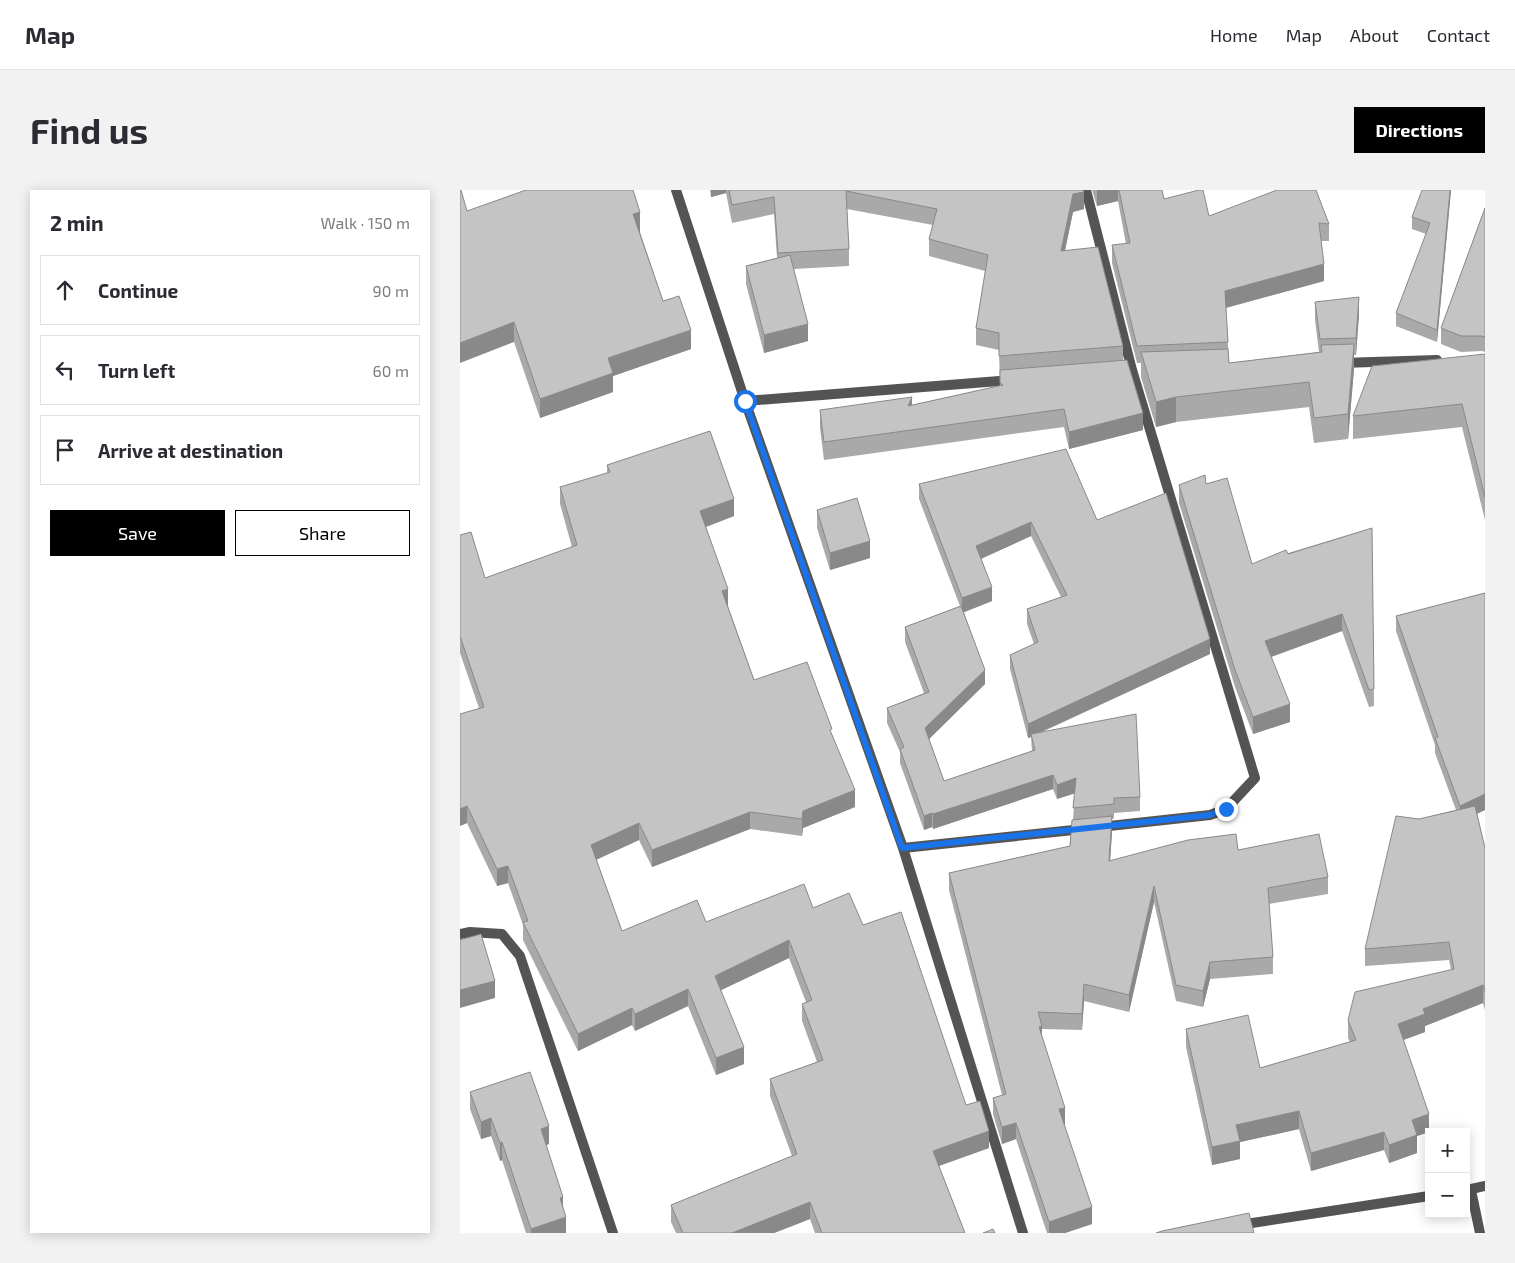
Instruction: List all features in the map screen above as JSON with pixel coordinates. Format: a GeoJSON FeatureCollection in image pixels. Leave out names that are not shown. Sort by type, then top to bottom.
{"type":"FeatureCollection","features":[{"type":"Feature","properties":{"kind":"street"},"geometry":{"type":"LineString","coordinates":[[676,190],[745,401],[902,848],[1023,1233]]}},
{"type":"Feature","properties":{"kind":"street"},"geometry":{"type":"LineString","coordinates":[[902,848],[1210,815],[1226,809],[1255,778],[1132,371],[1086,190]]}},
{"type":"Feature","properties":{"kind":"street"},"geometry":{"type":"LineString","coordinates":[[1332,363],[1452,359]]}},
{"type":"Feature","properties":{"kind":"street"},"geometry":{"type":"LineString","coordinates":[[745,401],[1023,379]]}},
{"type":"Feature","properties":{"kind":"street"},"geometry":{"type":"LineString","coordinates":[[460,934],[470,932],[502,934],[520,956],[613,1233]]}},
{"type":"Feature","properties":{"kind":"street"},"geometry":{"type":"LineString","coordinates":[[1470,1190],[1485,1186]]}},
{"type":"Feature","properties":{"kind":"street"},"geometry":{"type":"LineString","coordinates":[[1470,1194],[1480,1233]]}},
{"type":"Feature","properties":{"kind":"street"},"geometry":{"type":"LineString","coordinates":[[1232,1226],[1425,1197]]}},
{"type":"Feature","properties":{"kind":"building"},"geometry":{"type":"Polygon","coordinates":[[[460,190],[467,211],[526,190],[633,190],[640,212],[633,214],[663,301],[679,296],[691,330],[608,358],[613,373],[540,399],[514,322],[460,343],[460,190]]]}},
{"type":"Feature","properties":{"kind":"building"},"geometry":{"type":"Polygon","coordinates":[[[729,190],[1083,190],[1084,192],[1073,194],[1061,251],[1098,247],[1123,346],[999,356],[999,333],[976,328],[988,255],[929,239],[937,209],[846,191],[849,249],[778,253],[774,197],[732,205],[729,190]]]}},
{"type":"Feature","properties":{"kind":"building"},"geometry":{"type":"Polygon","coordinates":[[[1119,190],[1162,190],[1164,199],[1203,190],[1209,216],[1277,190],[1316,190],[1329,224],[1319,223],[1324,264],[1225,291],[1228,342],[1137,346],[1112,245],[1130,243],[1119,190]]]}},
{"type":"Feature","properties":{"kind":"building"},"geometry":{"type":"Polygon","coordinates":[[[1422,190],[1450,190],[1437,330],[1396,313],[1430,223],[1412,217],[1422,190]]]}},
{"type":"Feature","properties":{"kind":"building"},"geometry":{"type":"Polygon","coordinates":[[[1485,208],[1485,337],[1461,336],[1441,328],[1485,208]]]}},
{"type":"Feature","properties":{"kind":"building"},"geometry":{"type":"Polygon","coordinates":[[[790,255],[808,324],[764,335],[746,266],[790,255]]]}},
{"type":"Feature","properties":{"kind":"building"},"geometry":{"type":"Polygon","coordinates":[[[1359,297],[1356,338],[1320,339],[1315,302],[1359,297]]]}},
{"type":"Feature","properties":{"kind":"building"},"geometry":{"type":"Polygon","coordinates":[[[1354,344],[1348,414],[1314,418],[1309,382],[1176,397],[1156,402],[1141,352],[1228,349],[1229,363],[1322,352],[1321,345],[1354,344]]]}},
{"type":"Feature","properties":{"kind":"building"},"geometry":{"type":"Polygon","coordinates":[[[1485,354],[1485,497],[1462,404],[1353,416],[1372,366],[1485,354]]]}},
{"type":"Feature","properties":{"kind":"building"},"geometry":{"type":"Polygon","coordinates":[[[1127,360],[1143,413],[1069,432],[1064,409],[824,442],[820,410],[912,397],[908,406],[1003,385],[1000,383],[1000,370],[1127,360]]]}},
{"type":"Feature","properties":{"kind":"building"},"geometry":{"type":"Polygon","coordinates":[[[710,431],[734,499],[700,511],[728,589],[722,591],[754,680],[807,662],[832,729],[830,730],[855,790],[803,811],[802,819],[750,812],[652,850],[639,823],[591,845],[622,931],[697,900],[706,922],[804,884],[813,908],[849,893],[863,925],[901,912],[966,1105],[980,1101],[989,1131],[933,1151],[965,1233],[822,1233],[810,1202],[732,1233],[683,1233],[671,1205],[797,1154],[770,1079],[823,1060],[802,1004],[812,1000],[789,940],[715,976],[744,1047],[716,1058],[688,989],[635,1014],[632,1008],[578,1034],[523,922],[528,921],[508,866],[497,869],[467,806],[460,809],[460,714],[484,707],[460,636],[460,535],[471,532],[485,578],[577,545],[560,487],[610,472],[607,465],[710,431]]]}},
{"type":"Feature","properties":{"kind":"building"},"geometry":{"type":"Polygon","coordinates":[[[1066,449],[1097,520],[1166,493],[1210,639],[1028,724],[1010,655],[1038,642],[1027,609],[1067,595],[1031,522],[976,546],[992,587],[962,598],[919,484],[1066,449]]]}},
{"type":"Feature","properties":{"kind":"building"},"geometry":{"type":"Polygon","coordinates":[[[1205,475],[1206,484],[1227,478],[1252,564],[1286,550],[1288,554],[1372,528],[1374,689],[1369,690],[1342,614],[1265,641],[1290,704],[1253,717],[1235,670],[1179,485],[1205,475]]]}},
{"type":"Feature","properties":{"kind":"building"},"geometry":{"type":"Polygon","coordinates":[[[857,498],[870,541],[830,553],[817,510],[857,498]]]}},
{"type":"Feature","properties":{"kind":"building"},"geometry":{"type":"Polygon","coordinates":[[[1485,593],[1485,794],[1460,806],[1435,738],[1438,737],[1396,616],[1485,593]]]}},
{"type":"Feature","properties":{"kind":"building"},"geometry":{"type":"Polygon","coordinates":[[[961,606],[985,670],[925,728],[944,781],[1035,750],[1031,734],[1136,714],[1140,797],[1114,798],[1114,804],[1073,808],[1076,778],[1057,785],[1053,775],[924,816],[900,749],[904,747],[887,708],[929,692],[905,627],[961,606]]]}},
{"type":"Feature","properties":{"kind":"building"},"geometry":{"type":"Polygon","coordinates":[[[1475,806],[1485,848],[1485,992],[1483,985],[1423,1009],[1425,1014],[1398,1024],[1429,1114],[1412,1120],[1417,1135],[1389,1145],[1384,1132],[1311,1153],[1299,1111],[1236,1125],[1240,1141],[1212,1147],[1186,1029],[1248,1015],[1260,1068],[1356,1040],[1348,1020],[1355,992],[1454,969],[1449,942],[1365,949],[1396,816],[1419,819],[1475,806]]]}},
{"type":"Feature","properties":{"kind":"building"},"geometry":{"type":"Polygon","coordinates":[[[1112,816],[1109,861],[1188,840],[1236,834],[1238,850],[1319,834],[1328,877],[1268,888],[1273,957],[1210,962],[1203,991],[1176,985],[1154,886],[1129,995],[1084,984],[1082,1014],[1038,1012],[1042,1026],[1039,1027],[1065,1108],[1059,1109],[1092,1207],[1049,1222],[1016,1123],[1002,1127],[993,1098],[1006,1094],[949,873],[1070,846],[1072,820],[1112,816]]]}},
{"type":"Feature","properties":{"kind":"building"},"geometry":{"type":"Polygon","coordinates":[[[481,934],[495,981],[460,990],[460,940],[481,934]]]}},
{"type":"Feature","properties":{"kind":"building"},"geometry":{"type":"Polygon","coordinates":[[[530,1072],[549,1126],[541,1129],[563,1197],[560,1198],[566,1217],[531,1229],[502,1142],[500,1143],[491,1118],[481,1122],[470,1092],[530,1072]]]}},
{"type":"Feature","properties":{"kind":"building"},"geometry":{"type":"Polygon","coordinates":[[[1249,1213],[1254,1233],[1156,1233],[1162,1231],[1249,1213]]]}},
{"type":"Feature","properties":{"kind":"building"},"geometry":{"type":"Polygon","coordinates":[[[993,1229],[995,1233],[983,1233],[993,1229]]]}},
{"type":"Feature","properties":{"kind":"route"},"geometry":{"type":"LineString","coordinates":[[745,401],[902,848],[1210,815],[1226,809]]}}]}
